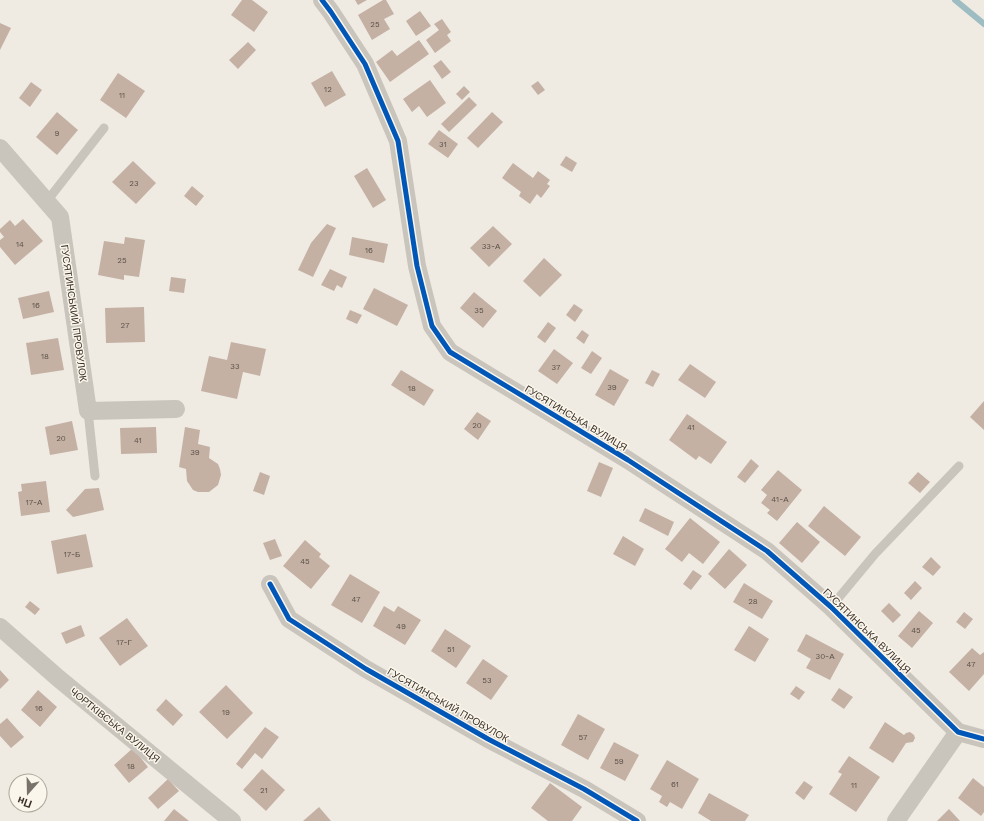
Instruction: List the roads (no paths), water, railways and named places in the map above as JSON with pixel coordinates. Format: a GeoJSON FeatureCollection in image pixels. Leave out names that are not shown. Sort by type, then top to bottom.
{"type":"FeatureCollection","features":[{"type":"Feature","properties":{"kind":"street","name":"ГУСЯТИНСЬКА ВУЛИЦЯ"},"geometry":{"type":"LineString","coordinates":[[322,0],[365,64],[398,141],[417,266],[432,326],[450,352],[628,460],[767,551],[831,607],[958,732],[984,739]]}},
{"type":"Feature","properties":{"kind":"street","name":"ГУСЯТИНСЬКИЙ ПРОВУЛОК"},"geometry":{"type":"LineString","coordinates":[[0,148],[60,217],[88,411]]}},
{"type":"Feature","properties":{"kind":"street"},"geometry":{"type":"LineString","coordinates":[[88,411],[176,409]]}},
{"type":"Feature","properties":{"kind":"street","name":"ГУСЯТИНСЬКИЙ ПРОВУЛОК"},"geometry":{"type":"LineString","coordinates":[[270,584],[288,619],[359,665],[488,739],[584,789],[637,821]]}},
{"type":"Feature","properties":{"kind":"street","name":"ЧОРТКІВСЬКА ВУЛИЦЯ"},"geometry":{"type":"LineString","coordinates":[[0,627],[58,678],[232,821]]}},
{"type":"Feature","properties":{"kind":"street"},"geometry":{"type":"LineString","coordinates":[[896,821],[958,732]]}},
{"type":"Feature","properties":{"kind":"lane"},"geometry":{"type":"LineString","coordinates":[[47,201],[104,128]]}},
{"type":"Feature","properties":{"kind":"lane"},"geometry":{"type":"LineString","coordinates":[[88,411],[95,476]]}},
{"type":"Feature","properties":{"kind":"lane"},"geometry":{"type":"LineString","coordinates":[[831,607],[875,554],[959,466]]}},
{"type":"Feature","properties":{"kind":"waterway"},"geometry":{"type":"LineString","coordinates":[[955,0],[984,24]]}}]}
